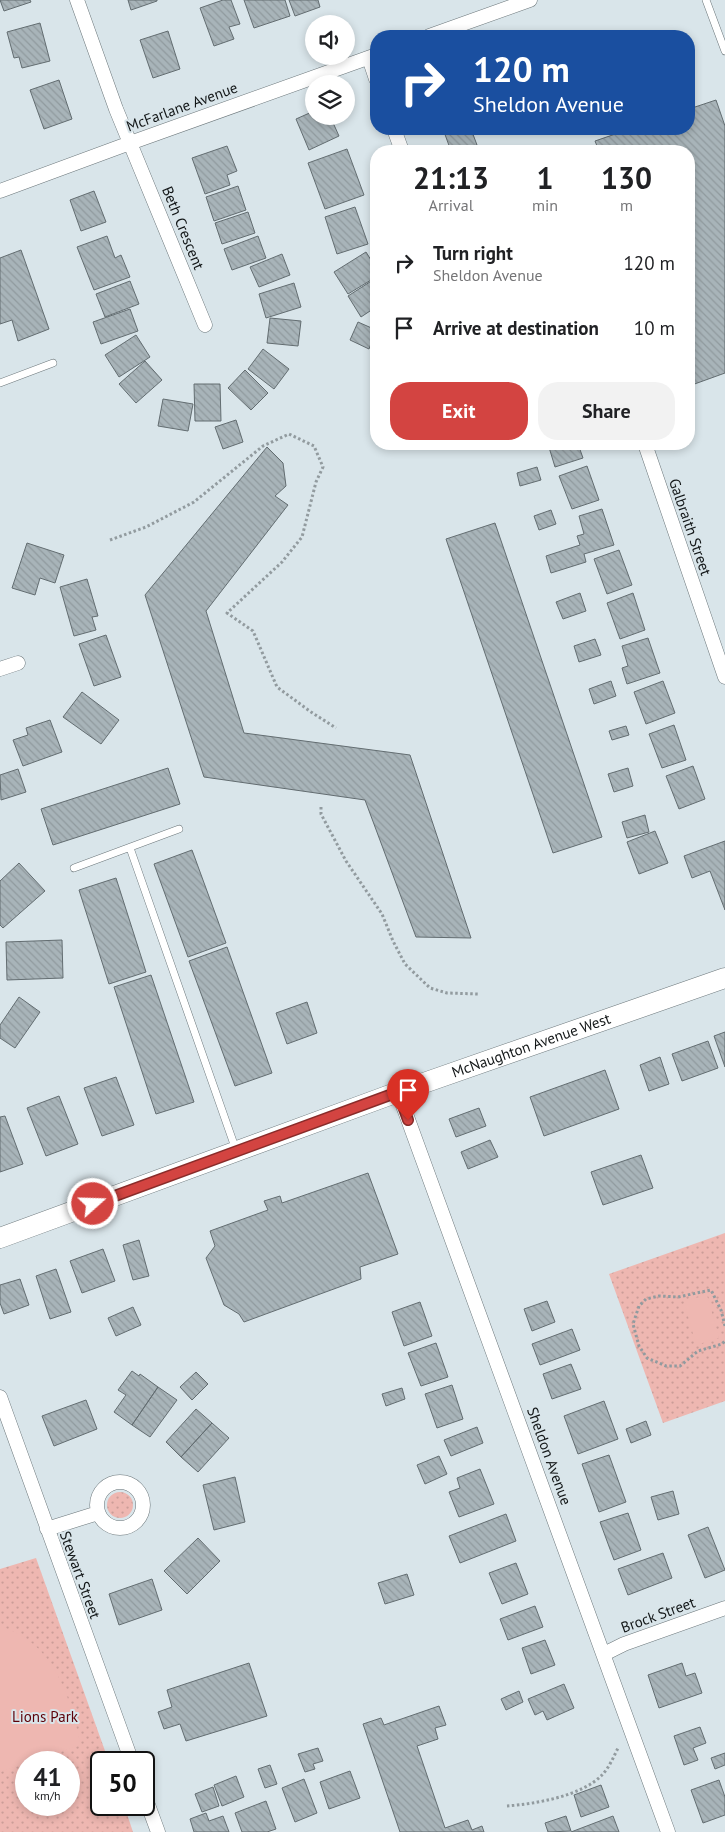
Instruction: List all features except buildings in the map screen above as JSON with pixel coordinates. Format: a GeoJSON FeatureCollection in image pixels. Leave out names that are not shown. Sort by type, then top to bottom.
{"type":"FeatureCollection","features":[{"type":"Feature","properties":{"kind":"main road","name":"McNaughton Avenue West"},"geometry":{"type":"LineString","coordinates":[[0,1238],[398,1092],[725,978]]}},
{"type":"Feature","properties":{"kind":"street","name":"Beth Crescent"},"geometry":{"type":"LineString","coordinates":[[77,0],[116,110],[205,325]]}},
{"type":"Feature","properties":{"kind":"street"},"geometry":{"type":"LineString","coordinates":[[446,30],[530,0]]}},
{"type":"Feature","properties":{"kind":"street","name":"McFarlane Avenue"},"geometry":{"type":"LineString","coordinates":[[0,191],[370,58]]}},
{"type":"Feature","properties":{"kind":"street","name":"Galbraith Street"},"geometry":{"type":"LineString","coordinates":[[647,450],[725,677]]}},
{"type":"Feature","properties":{"kind":"street"},"geometry":{"type":"LineString","coordinates":[[0,669],[18,663]]}},
{"type":"Feature","properties":{"kind":"street","name":"Sheldon Avenue"},"geometry":{"type":"LineString","coordinates":[[398,1092],[668,1832]]}},
{"type":"Feature","properties":{"kind":"street","name":"Stewart Street"},"geometry":{"type":"LineString","coordinates":[[0,1397],[128,1751]]}},
{"type":"Feature","properties":{"kind":"street"},"geometry":{"type":"LineString","coordinates":[[47,1529],[98,1513]]}},
{"type":"Feature","properties":{"kind":"street","name":"Brock Street"},"geometry":{"type":"LineString","coordinates":[[604,1654],[624,1644],[725,1608]]}},
{"type":"Feature","properties":{"kind":"street"},"geometry":{"type":"LineString","coordinates":[[152,1816],[158,1832]]}},
{"type":"Feature","properties":{"kind":"lane"},"geometry":{"type":"LineString","coordinates":[[706,0],[725,50]]}},
{"type":"Feature","properties":{"kind":"lane"},"geometry":{"type":"LineString","coordinates":[[0,383],[53,363]]}},
{"type":"Feature","properties":{"kind":"lane"},"geometry":{"type":"LineString","coordinates":[[74,868],[179,829]]}},
{"type":"Feature","properties":{"kind":"lane"},"geometry":{"type":"LineString","coordinates":[[130,848],[237,1152]]}},
{"type":"Feature","properties":{"kind":"path"},"geometry":{"type":"LineString","coordinates":[[110,540],[146,527],[194,502],[262,446],[289,434],[314,446],[323,467],[316,482],[302,537],[282,562],[227,613],[253,632],[277,687],[336,728]]}},
{"type":"Feature","properties":{"kind":"path"},"geometry":{"type":"LineString","coordinates":[[322,806],[321,814],[346,861],[382,914],[392,941],[405,964],[430,988],[447,994],[478,994]]}},
{"type":"Feature","properties":{"kind":"path"},"geometry":{"type":"LineString","coordinates":[[725,1326],[723,1309],[711,1290],[678,1297],[659,1296],[646,1299],[640,1306],[634,1324],[639,1346],[647,1358],[666,1366],[680,1366],[698,1351],[722,1344],[725,1341]]}},
{"type":"Feature","properties":{"kind":"path"},"geometry":{"type":"LineString","coordinates":[[507,1806],[532,1804],[582,1789],[603,1775],[618,1748]]}},
{"type":"Feature","properties":{"kind":"green space"},"geometry":{"type":"Polygon","coordinates":[[[725,1233],[725,1401],[663,1423],[609,1274],[725,1233]]]}},
{"type":"Feature","properties":{"kind":"green space"},"geometry":{"type":"Polygon","coordinates":[[[707,1295],[719,1338],[696,1345],[684,1301],[707,1295]]]}},
{"type":"Feature","properties":{"kind":"green space"},"geometry":{"type":"Polygon","coordinates":[[[120,1492],[129,1496],[133,1505],[129,1514],[120,1518],[111,1514],[107,1505],[111,1496],[120,1492]]]}},
{"type":"Feature","properties":{"kind":"green space","name":"Lions Park"},"geometry":{"type":"Polygon","coordinates":[[[36,1558],[105,1751],[90,1751],[90,1816],[128,1816],[133,1832],[0,1832],[0,1569],[36,1558]]]}},
{"type":"Feature","properties":{"kind":"green space"},"geometry":{"type":"Polygon","coordinates":[[[0,1626],[19,1634],[47,1658],[65,1690],[81,1745],[63,1751],[15,1751],[15,1767],[0,1772],[0,1626]]]}},
{"type":"Feature","properties":{"kind":"route"},"geometry":{"type":"LineString","coordinates":[[93,1204],[398,1092],[408,1120]]}}]}
